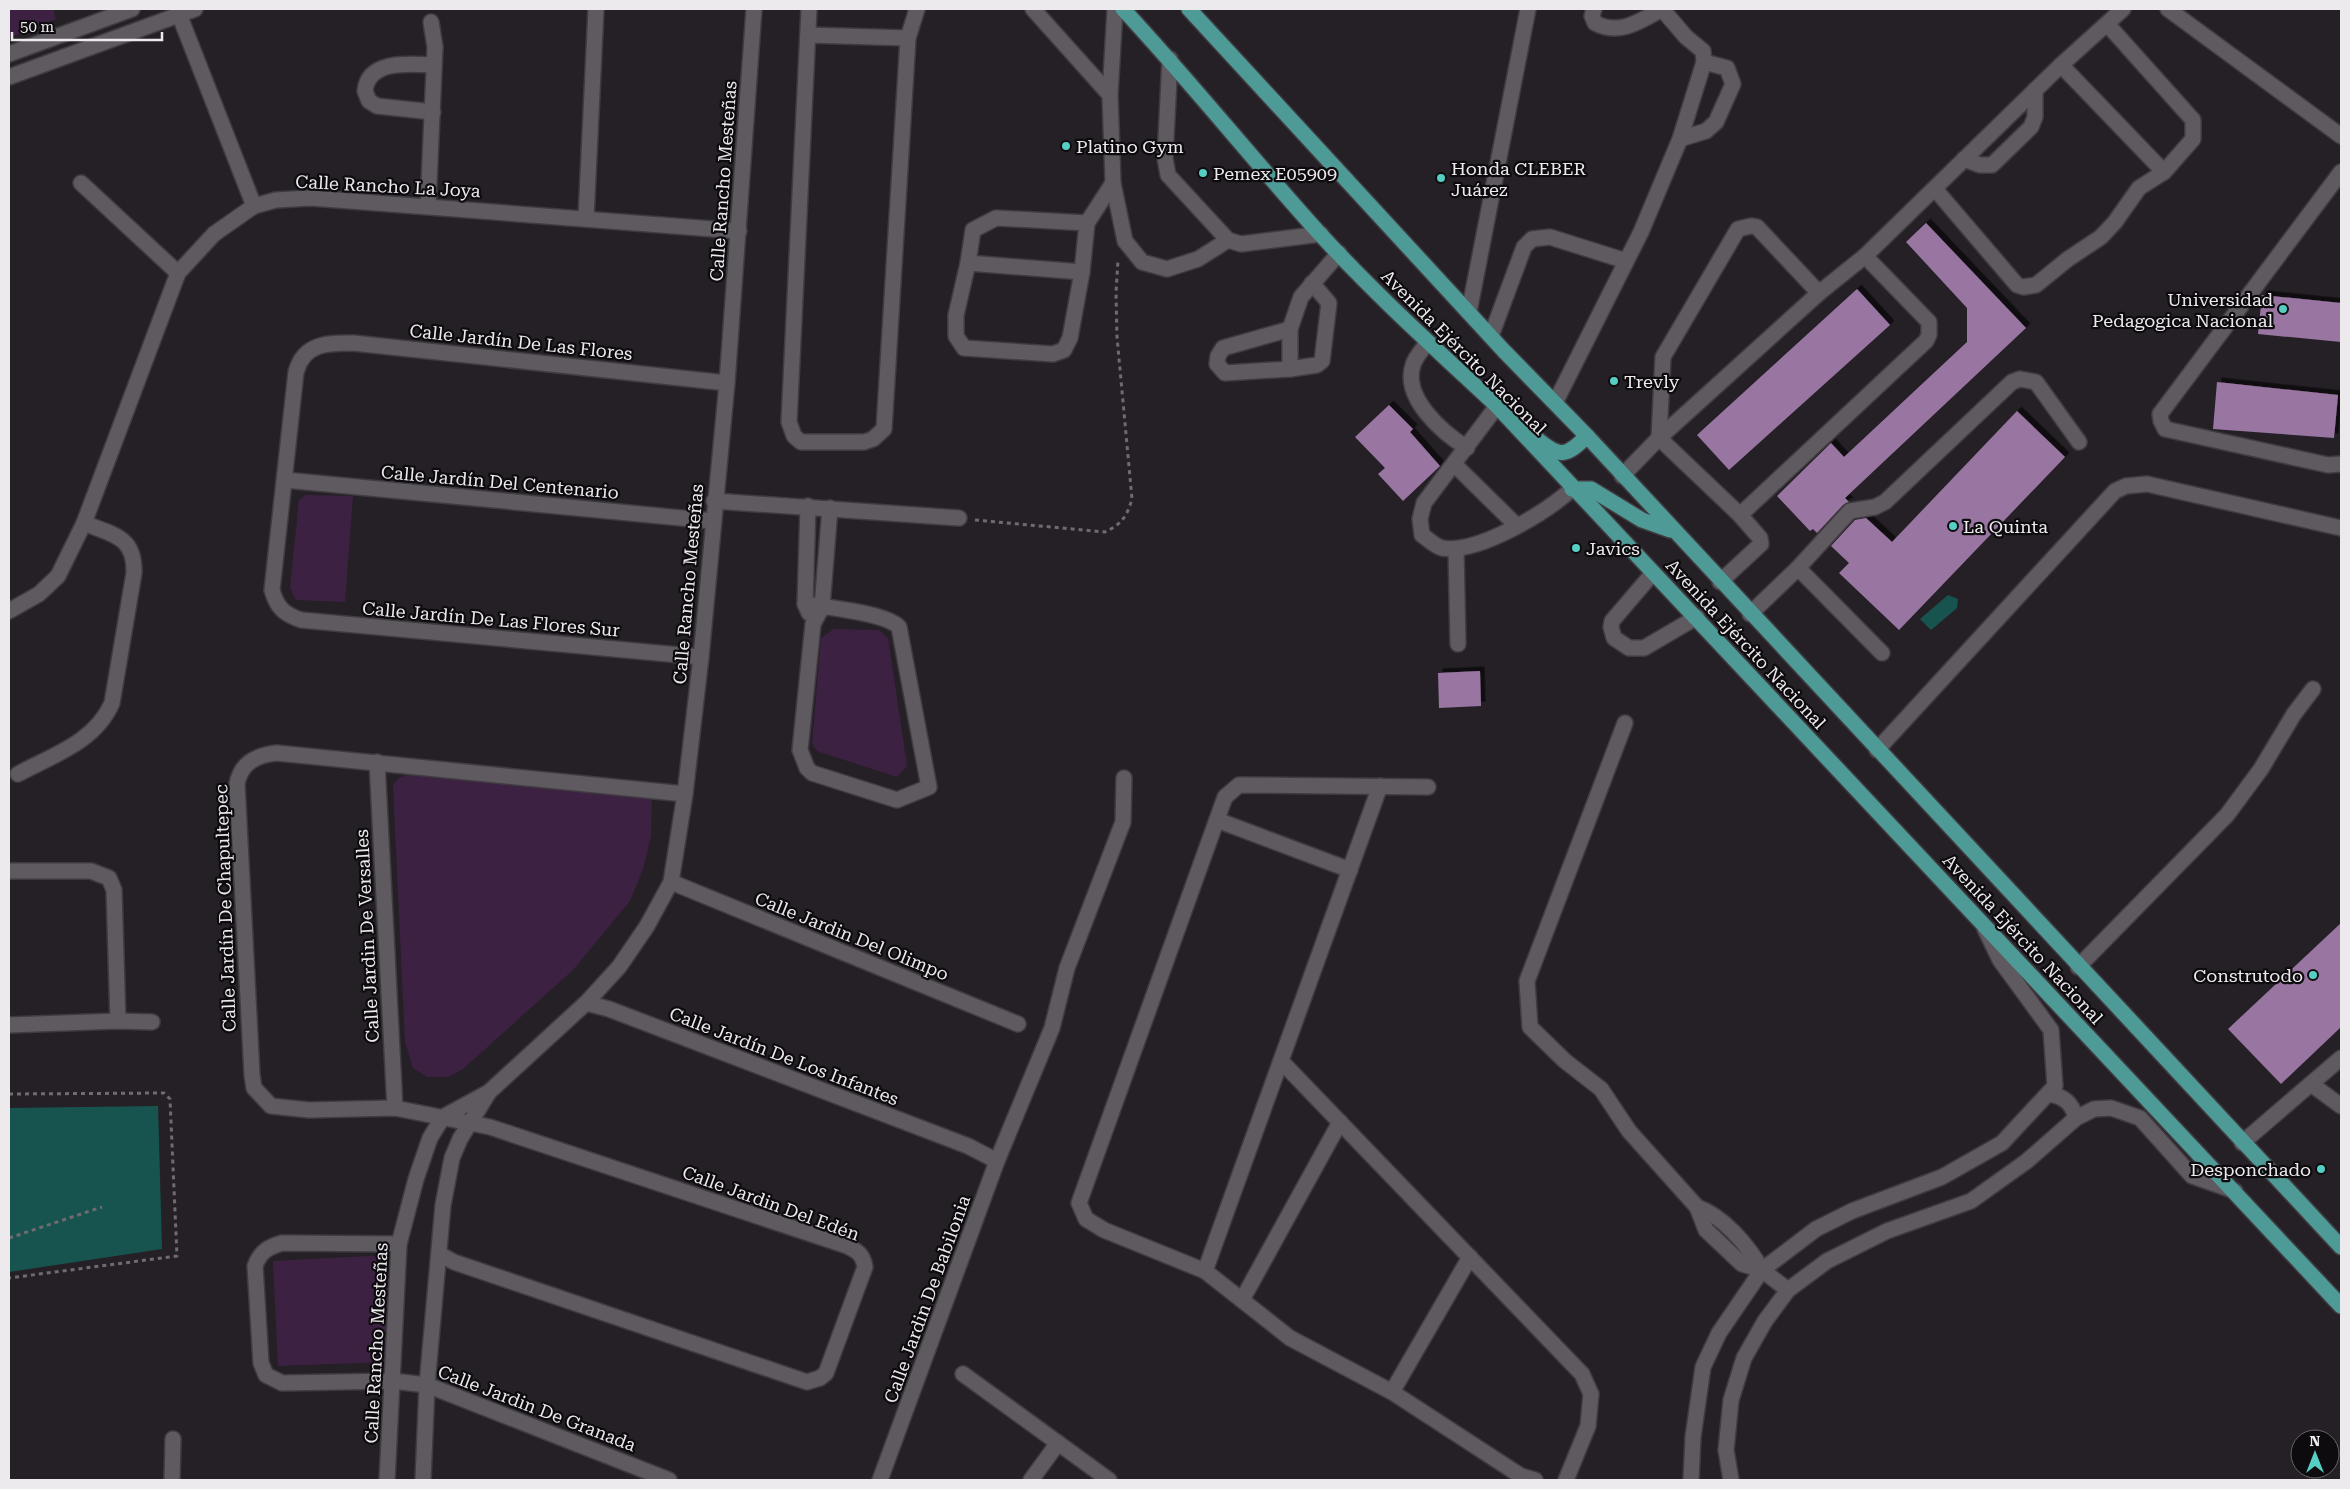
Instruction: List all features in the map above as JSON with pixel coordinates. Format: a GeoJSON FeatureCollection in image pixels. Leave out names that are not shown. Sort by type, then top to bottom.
{"type":"FeatureCollection","features":[{"type":"Feature","properties":{"kind":"main road","name":"Avenida Ejército Nacional"},"geometry":{"type":"LineString","coordinates":[[1123,9],[1170,59],[1321,234],[1428,342],[1497,406],[1572,489],[1697,617],[1982,923],[2236,1191],[2341,1306]]}},
{"type":"Feature","properties":{"kind":"main road","name":"Avenida Ejército Nacional"},"geometry":{"type":"LineString","coordinates":[[1189,9],[1470,312],[1490,336],[1587,436],[1720,582],[2341,1247]]}},
{"type":"Feature","properties":{"kind":"main road"},"geometry":{"type":"LineString","coordinates":[[1497,406],[1552,451],[1561,453],[1572,450],[1587,436]]}},
{"type":"Feature","properties":{"kind":"main road"},"geometry":{"type":"LineString","coordinates":[[1572,489],[1591,489],[1642,520],[1673,531]]}},
{"type":"Feature","properties":{"kind":"street"},"geometry":{"type":"LineString","coordinates":[[9,54],[132,9]]}},
{"type":"Feature","properties":{"kind":"street"},"geometry":{"type":"LineString","coordinates":[[9,77],[178,11],[195,9]]}},
{"type":"Feature","properties":{"kind":"street"},"geometry":{"type":"LineString","coordinates":[[586,218],[596,9]]}},
{"type":"Feature","properties":{"kind":"street","name":"Calle Rancho Mesteñas"},"geometry":{"type":"LineString","coordinates":[[387,1480],[399,1244],[416,1179],[430,1138],[443,1117],[488,1092],[586,1003],[619,966],[647,926],[671,882],[685,794],[701,657],[712,521],[727,383],[754,9]]}},
{"type":"Feature","properties":{"kind":"street"},"geometry":{"type":"LineString","coordinates":[[809,9],[789,422],[794,436],[802,442],[864,442],[872,439],[884,429],[908,38],[917,9]]}},
{"type":"Feature","properties":{"kind":"street"},"geometry":{"type":"LineString","coordinates":[[1033,9],[1110,95]]}},
{"type":"Feature","properties":{"kind":"street"},"geometry":{"type":"LineString","coordinates":[[1115,9],[1110,95],[1113,183],[1125,241],[1142,262],[1167,269],[1198,259],[1228,240]]}},
{"type":"Feature","properties":{"kind":"street"},"geometry":{"type":"LineString","coordinates":[[1470,312],[1528,9]]}},
{"type":"Feature","properties":{"kind":"street"},"geometry":{"type":"LineString","coordinates":[[1555,403],[1641,232],[1680,139],[1704,62],[1703,51],[1686,37],[1662,9],[1636,24],[1623,28],[1595,23],[1592,16],[1594,9]]}},
{"type":"Feature","properties":{"kind":"street"},"geometry":{"type":"LineString","coordinates":[[1622,476],[1659,438],[1818,293],[1865,256],[2061,65],[2108,25],[2123,9]]}},
{"type":"Feature","properties":{"kind":"street"},"geometry":{"type":"LineString","coordinates":[[2168,9],[2341,136]]}},
{"type":"Feature","properties":{"kind":"street"},"geometry":{"type":"LineString","coordinates":[[178,11],[254,206]]}},
{"type":"Feature","properties":{"kind":"street"},"geometry":{"type":"LineString","coordinates":[[428,206],[434,64],[431,22]]}},
{"type":"Feature","properties":{"kind":"street"},"geometry":{"type":"LineString","coordinates":[[1934,188],[2017,285],[2031,287],[2036,285],[2068,259],[2100,237],[2115,222],[2139,188],[2164,172],[2194,139],[2194,120],[2108,25]]}},
{"type":"Feature","properties":{"kind":"street"},"geometry":{"type":"LineString","coordinates":[[808,35],[908,38]]}},
{"type":"Feature","properties":{"kind":"street"},"geometry":{"type":"LineString","coordinates":[[1170,59],[1165,158],[1168,175],[1228,240],[1241,244],[1321,234]]}},
{"type":"Feature","properties":{"kind":"street"},"geometry":{"type":"LineString","coordinates":[[1680,139],[1706,131],[1716,122],[1733,84],[1727,68],[1704,62]]}},
{"type":"Feature","properties":{"kind":"street"},"geometry":{"type":"LineString","coordinates":[[433,112],[377,106],[369,101],[365,91],[371,76],[378,71],[396,64],[434,64]]}},
{"type":"Feature","properties":{"kind":"street"},"geometry":{"type":"LineString","coordinates":[[2061,65],[2164,172]]}},
{"type":"Feature","properties":{"kind":"street"},"geometry":{"type":"LineString","coordinates":[[1964,159],[1980,165],[1992,165],[2032,127],[2035,117],[2035,90]]}},
{"type":"Feature","properties":{"kind":"street"},"geometry":{"type":"LineString","coordinates":[[2341,172],[2160,414],[2160,421],[2165,429],[2328,465],[2341,464]]}},
{"type":"Feature","properties":{"kind":"street"},"geometry":{"type":"LineString","coordinates":[[81,183],[178,273]]}},
{"type":"Feature","properties":{"kind":"street"},"geometry":{"type":"LineString","coordinates":[[1087,223],[996,218],[974,230],[956,314],[956,336],[964,348],[1053,354],[1064,350],[1070,338],[1082,272],[1087,223],[1113,183]]}},
{"type":"Feature","properties":{"kind":"street","name":"Calle Rancho La Joya"},"geometry":{"type":"LineString","coordinates":[[9,611],[39,594],[58,576],[84,523],[178,273],[214,234],[254,206],[276,200],[311,198],[739,231]]}},
{"type":"Feature","properties":{"kind":"street"},"geometry":{"type":"LineString","coordinates":[[1720,582],[1761,544],[1760,538],[1740,515],[1659,438],[1660,378],[1663,357],[1738,229],[1752,226],[1757,228],[1818,293]]}},
{"type":"Feature","properties":{"kind":"street"},"geometry":{"type":"LineString","coordinates":[[1490,336],[1524,247],[1532,239],[1550,237],[1626,261]]}},
{"type":"Feature","properties":{"kind":"street"},"geometry":{"type":"LineString","coordinates":[[1290,369],[1290,329],[1301,297],[1339,253]]}},
{"type":"Feature","properties":{"kind":"street"},"geometry":{"type":"LineString","coordinates":[[1740,515],[1926,341],[1929,335],[1928,322],[1865,256]]}},
{"type":"Feature","properties":{"kind":"street"},"geometry":{"type":"LineString","coordinates":[[968,263],[1082,272]]}},
{"type":"Feature","properties":{"kind":"street"},"geometry":{"type":"LineString","coordinates":[[1290,329],[1223,348],[1218,356],[1217,364],[1225,373],[1290,369],[1317,365],[1322,361],[1329,303],[1312,283]]}},
{"type":"Feature","properties":{"kind":"street"},"geometry":{"type":"LineString","coordinates":[[1428,342],[1413,365],[1412,387],[1426,413],[1448,436],[1467,448]]}},
{"type":"Feature","properties":{"kind":"street","name":"Calle Jardín De Las Flores"},"geometry":{"type":"LineString","coordinates":[[285,480],[296,372],[299,363],[312,347],[326,344],[353,344],[727,383]]}},
{"type":"Feature","properties":{"kind":"street"},"geometry":{"type":"LineString","coordinates":[[1750,614],[1798,568],[1850,511],[1875,507],[1885,502],[2012,382],[2020,379],[2036,382],[2080,442]]}},
{"type":"Feature","properties":{"kind":"street"},"geometry":{"type":"LineString","coordinates":[[1497,406],[1424,503],[1420,519],[1422,535],[1439,547],[1456,549],[1469,547],[1553,505],[1572,489]]}},
{"type":"Feature","properties":{"kind":"street"},"geometry":{"type":"LineString","coordinates":[[1454,464],[1516,525]]}},
{"type":"Feature","properties":{"kind":"street","name":"Calle Jardín Del Centenario"},"geometry":{"type":"LineString","coordinates":[[285,480],[712,521]]}},
{"type":"Feature","properties":{"kind":"street","name":"Calle Jardín De Las Flores Sur"},"geometry":{"type":"LineString","coordinates":[[285,480],[272,590],[276,604],[281,610],[301,620],[701,657]]}},
{"type":"Feature","properties":{"kind":"street"},"geometry":{"type":"LineString","coordinates":[[1877,750],[2115,491],[2126,486],[2147,484],[2341,528]]}},
{"type":"Feature","properties":{"kind":"street"},"geometry":{"type":"LineString","coordinates":[[714,501],[808,506],[959,518]]}},
{"type":"Feature","properties":{"kind":"street"},"geometry":{"type":"LineString","coordinates":[[808,506],[805,604],[813,624]]}},
{"type":"Feature","properties":{"kind":"street"},"geometry":{"type":"LineString","coordinates":[[805,604],[822,607],[889,619],[899,627],[928,787],[897,800],[812,773],[807,768],[800,750],[813,624],[822,607],[830,508]]}},
{"type":"Feature","properties":{"kind":"street"},"geometry":{"type":"LineString","coordinates":[[18,774],[90,734],[106,716],[112,703],[134,573],[134,558],[128,544],[120,537],[84,523]]}},
{"type":"Feature","properties":{"kind":"street"},"geometry":{"type":"LineString","coordinates":[[1456,549],[1458,644]]}},
{"type":"Feature","properties":{"kind":"street"},"geometry":{"type":"LineString","coordinates":[[1798,568],[1882,653]]}},
{"type":"Feature","properties":{"kind":"street"},"geometry":{"type":"LineString","coordinates":[[1653,572],[1612,621],[1611,627],[1614,638],[1629,648],[1644,648],[1697,617]]}},
{"type":"Feature","properties":{"kind":"street"},"geometry":{"type":"LineString","coordinates":[[2078,966],[2227,815],[2260,769],[2294,714],[2313,689]]}},
{"type":"Feature","properties":{"kind":"street"},"geometry":{"type":"LineString","coordinates":[[1625,724],[1527,982],[1530,1027],[1565,1061],[1601,1088],[1629,1131],[1697,1207],[1711,1212],[1753,1254],[1762,1270],[1788,1290]]}},
{"type":"Feature","properties":{"kind":"street","name":"Calle Jardín De Chapultepec"},"geometry":{"type":"LineString","coordinates":[[471,1123],[395,1108],[309,1110],[271,1106],[254,1088],[242,891],[237,784],[239,772],[246,764],[265,754],[277,753],[685,794]]}},
{"type":"Feature","properties":{"kind":"street","name":"Calle Jardin De Versalles"},"geometry":{"type":"LineString","coordinates":[[377,762],[395,1108]]}},
{"type":"Feature","properties":{"kind":"street","name":"Calle Jardin De Babilonia"},"geometry":{"type":"LineString","coordinates":[[880,1480],[997,1161],[1052,1028],[1067,968],[1123,822],[1124,778]]}},
{"type":"Feature","properties":{"kind":"street"},"geometry":{"type":"LineString","coordinates":[[1428,787],[1239,785],[1225,797],[1079,1203],[1086,1218],[1104,1230],[1205,1271],[1290,1338],[1392,1392],[1525,1479]]}},
{"type":"Feature","properties":{"kind":"street"},"geometry":{"type":"LineString","coordinates":[[1205,1271],[1380,786]]}},
{"type":"Feature","properties":{"kind":"street"},"geometry":{"type":"LineString","coordinates":[[1217,820],[1350,870]]}},
{"type":"Feature","properties":{"kind":"street"},"geometry":{"type":"LineString","coordinates":[[9,871],[91,871],[99,872],[109,878],[114,890],[118,1021]]}},
{"type":"Feature","properties":{"kind":"street","name":"Calle Jardin Del Olimpo"},"geometry":{"type":"LineString","coordinates":[[671,882],[1018,1024]]}},
{"type":"Feature","properties":{"kind":"street"},"geometry":{"type":"LineString","coordinates":[[1691,1480],[1693,1437],[1703,1367],[1719,1332],[1762,1270],[1780,1253],[1816,1229],[1852,1211],[1942,1177],[2002,1143],[2055,1086],[2051,1030],[2000,960],[1982,923]]}},
{"type":"Feature","properties":{"kind":"street","name":"Calle Jardín De Los Infantes"},"geometry":{"type":"LineString","coordinates":[[586,1003],[609,1009],[968,1146],[997,1161]]}},
{"type":"Feature","properties":{"kind":"street"},"geometry":{"type":"LineString","coordinates":[[9,1025],[118,1021],[152,1022]]}},
{"type":"Feature","properties":{"kind":"street"},"geometry":{"type":"LineString","coordinates":[[2242,1143],[2341,1058]]}},
{"type":"Feature","properties":{"kind":"street"},"geometry":{"type":"LineString","coordinates":[[1281,1061],[1582,1374],[1591,1394],[1588,1426],[1566,1480]]}},
{"type":"Feature","properties":{"kind":"street"},"geometry":{"type":"LineString","coordinates":[[2311,1084],[2341,1106]]}},
{"type":"Feature","properties":{"kind":"street","name":"Calle Rancho Mesteñas"},"geometry":{"type":"LineString","coordinates":[[423,1480],[427,1385],[443,1205],[452,1158],[460,1139],[488,1092]]}},
{"type":"Feature","properties":{"kind":"street"},"geometry":{"type":"LineString","coordinates":[[2048,1094],[2063,1098],[2069,1103],[2076,1118]]}},
{"type":"Feature","properties":{"kind":"street"},"geometry":{"type":"LineString","coordinates":[[1731,1480],[1726,1450],[1731,1400],[1744,1358],[1765,1321],[1788,1290],[1826,1261],[1887,1231],[1971,1201],[2027,1161],[2076,1118],[2094,1109],[2111,1108],[2140,1118],[2192,1176],[2236,1191]]}},
{"type":"Feature","properties":{"kind":"street"},"geometry":{"type":"LineString","coordinates":[[1242,1300],[1340,1122]]}},
{"type":"Feature","properties":{"kind":"street","name":"Calle Jardin Del Edén"},"geometry":{"type":"LineString","coordinates":[[439,1254],[454,1262],[807,1382],[820,1378],[826,1373],[863,1276],[864,1260],[858,1251],[847,1246],[490,1127],[471,1123]]}},
{"type":"Feature","properties":{"kind":"street","name":"Calle Jardin De Granada"},"geometry":{"type":"LineString","coordinates":[[399,1244],[282,1244],[264,1251],[255,1266],[260,1364],[266,1376],[282,1383],[393,1381],[427,1385],[668,1480]]}},
{"type":"Feature","properties":{"kind":"street"},"geometry":{"type":"LineString","coordinates":[[1392,1392],[1470,1257]]}},
{"type":"Feature","properties":{"kind":"street"},"geometry":{"type":"LineString","coordinates":[[963,1374],[1109,1480]]}},
{"type":"Feature","properties":{"kind":"street"},"geometry":{"type":"LineString","coordinates":[[172,1480],[173,1439]]}},
{"type":"Feature","properties":{"kind":"street"},"geometry":{"type":"LineString","coordinates":[[1031,1480],[1058,1443]]}},
{"type":"Feature","properties":{"kind":"path"},"geometry":{"type":"LineString","coordinates":[[959,518],[1105,532],[1119,525],[1127,516],[1132,499],[1117,337],[1116,293],[1117,263],[1125,241]]}},
{"type":"Feature","properties":{"kind":"path"},"geometry":{"type":"LineString","coordinates":[[9,1094],[164,1093],[170,1098],[177,1256],[9,1278]]}},
{"type":"Feature","properties":{"kind":"path"},"geometry":{"type":"LineString","coordinates":[[9,1238],[102,1207]]}},
{"type":"Feature","properties":{"kind":"shaded area"},"geometry":{"type":"Polygon","coordinates":[[[9,9],[53,9],[56,19],[9,38],[9,9]]]}},
{"type":"Feature","properties":{"kind":"shaded area"},"geometry":{"type":"Polygon","coordinates":[[[306,495],[353,496],[345,602],[296,600],[290,588],[299,500],[306,495]]]}},
{"type":"Feature","properties":{"kind":"shaded area"},"geometry":{"type":"Polygon","coordinates":[[[1948,595],[1958,599],[1957,608],[1931,630],[1920,619],[1948,595]]]}},
{"type":"Feature","properties":{"kind":"shaded area"},"geometry":{"type":"Polygon","coordinates":[[[834,629],[879,630],[888,638],[907,766],[897,777],[817,751],[812,743],[821,638],[834,629]]]}},
{"type":"Feature","properties":{"kind":"shaded area"},"geometry":{"type":"Polygon","coordinates":[[[410,774],[639,792],[652,799],[651,836],[643,869],[630,901],[574,969],[463,1069],[448,1077],[427,1077],[413,1068],[405,1042],[393,785],[399,778],[410,774]]]}},
{"type":"Feature","properties":{"kind":"shaded area"},"geometry":{"type":"Polygon","coordinates":[[[158,1106],[162,1249],[9,1272],[9,1108],[158,1106]]]}},
{"type":"Feature","properties":{"kind":"shaded area"},"geometry":{"type":"Polygon","coordinates":[[[388,1255],[386,1362],[278,1366],[273,1261],[388,1255]]]}},
{"type":"Feature","properties":{"kind":"building"},"geometry":{"type":"Polygon","coordinates":[[[1926,223],[2026,328],[1845,498],[1849,502],[1843,505],[1817,533],[1813,529],[1810,531],[1777,496],[1831,443],[1844,457],[1967,342],[1967,308],[1906,242],[1926,223]]]}},
{"type":"Feature","properties":{"kind":"building"},"geometry":{"type":"Polygon","coordinates":[[[1857,289],[1890,325],[1729,470],[1697,435],[1857,289]]]}},
{"type":"Feature","properties":{"kind":"building"},"geometry":{"type":"Polygon","coordinates":[[[2262,295],[2341,303],[2341,342],[2258,334],[2262,295]]]}},
{"type":"Feature","properties":{"kind":"building"},"geometry":{"type":"Polygon","coordinates":[[[2217,382],[2338,395],[2334,438],[2213,429],[2217,382]]]}},
{"type":"Feature","properties":{"kind":"building"},"geometry":{"type":"Polygon","coordinates":[[[1389,405],[1413,429],[1410,432],[1440,466],[1403,501],[1378,474],[1385,468],[1355,437],[1389,405]]]}},
{"type":"Feature","properties":{"kind":"building","name":"La Quinta"},"geometry":{"type":"Polygon","coordinates":[[[2017,411],[2065,457],[1899,630],[1839,573],[1849,563],[1831,546],[1855,520],[1866,518],[1892,542],[2017,411]]]}},
{"type":"Feature","properties":{"kind":"building"},"geometry":{"type":"Polygon","coordinates":[[[1480,671],[1481,706],[1439,708],[1438,673],[1480,671]]]}},
{"type":"Feature","properties":{"kind":"building","name":"Construtodo"},"geometry":{"type":"Polygon","coordinates":[[[2341,923],[2341,1027],[2281,1084],[2228,1029],[2341,923]]]}},
{"type":"Feature","properties":{"kind":"place","name":"Platino Gym"},"geometry":{"type":"Point","coordinates":[1066,146]}},
{"type":"Feature","properties":{"kind":"place","name":"Pemex E05909"},"geometry":{"type":"Point","coordinates":[1203,173]}},
{"type":"Feature","properties":{"kind":"place","name":"Honda CLEBER Juárez"},"geometry":{"type":"Point","coordinates":[1441,178]}},
{"type":"Feature","properties":{"kind":"place","name":"Universidad Pedagogica Nacional"},"geometry":{"type":"Point","coordinates":[2283,309]}},
{"type":"Feature","properties":{"kind":"place","name":"Trevly"},"geometry":{"type":"Point","coordinates":[1614,381]}},
{"type":"Feature","properties":{"kind":"place","name":"La Quinta"},"geometry":{"type":"Point","coordinates":[1953,526]}},
{"type":"Feature","properties":{"kind":"place","name":"Javics"},"geometry":{"type":"Point","coordinates":[1576,548]}},
{"type":"Feature","properties":{"kind":"place","name":"Construtodo"},"geometry":{"type":"Point","coordinates":[2313,975]}},
{"type":"Feature","properties":{"kind":"place","name":"Desponchado"},"geometry":{"type":"Point","coordinates":[2321,1169]}}]}
